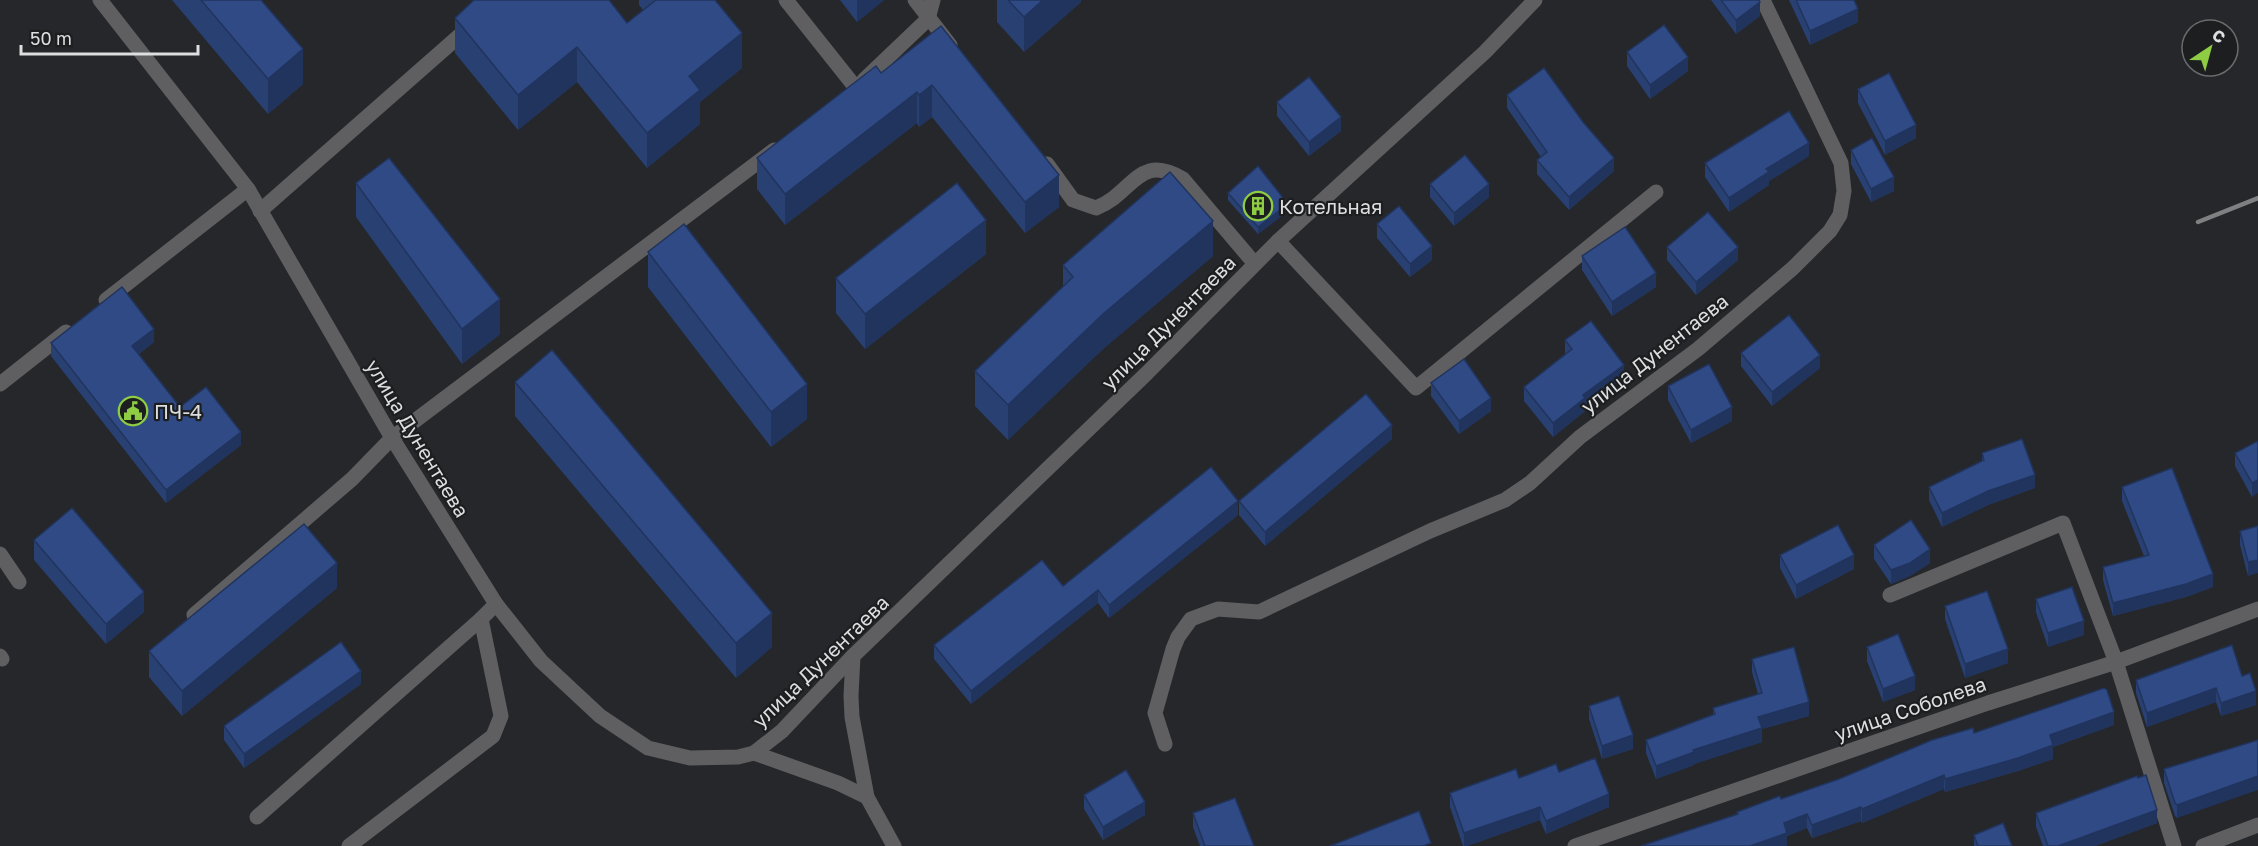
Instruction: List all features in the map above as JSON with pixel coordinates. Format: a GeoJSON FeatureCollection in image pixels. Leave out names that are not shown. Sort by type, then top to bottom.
{"type":"FeatureCollection","features":[{"type":"Feature","properties":{"kind":"street","name":"улица Дунентаева"},"geometry":{"type":"LineString","coordinates":[[100,0],[248,189],[392,438],[496,604],[541,661],[600,716],[648,748],[690,758],[738,757],[754,753],[782,731],[854,656],[1147,373],[1278,241],[1485,52],[1535,0]]}},
{"type":"Feature","properties":{"kind":"street"},"geometry":{"type":"LineString","coordinates":[[260,211],[500,0]]}},
{"type":"Feature","properties":{"kind":"street"},"geometry":{"type":"LineString","coordinates":[[786,0],[851,91],[928,19],[933,0]]}},
{"type":"Feature","properties":{"kind":"street"},"geometry":{"type":"LineString","coordinates":[[915,0],[957,55]]}},
{"type":"Feature","properties":{"kind":"street","name":"улица Дунентаева"},"geometry":{"type":"LineString","coordinates":[[1165,744],[1155,713],[1178,637],[1191,620],[1218,609],[1259,612],[1430,531],[1505,500],[1530,483],[1580,437],[1698,349],[1793,268],[1830,231],[1840,215],[1844,191],[1841,163],[1763,0]]}},
{"type":"Feature","properties":{"kind":"street"},"geometry":{"type":"LineString","coordinates":[[192,617],[352,478],[392,438],[789,138]]}},
{"type":"Feature","properties":{"kind":"street"},"geometry":{"type":"LineString","coordinates":[[1039,155],[1073,200],[1096,208],[1108,203],[1148,170],[1158,169],[1175,174],[1183,179],[1256,264]]}},
{"type":"Feature","properties":{"kind":"street"},"geometry":{"type":"LineString","coordinates":[[0,384],[248,189]]}},
{"type":"Feature","properties":{"kind":"street"},"geometry":{"type":"LineString","coordinates":[[1278,241],[1416,387],[1656,192]]}},
{"type":"Feature","properties":{"kind":"street"},"geometry":{"type":"LineString","coordinates":[[1890,596],[2063,523],[2116,662],[2174,846]]}},
{"type":"Feature","properties":{"kind":"street"},"geometry":{"type":"LineString","coordinates":[[0,555],[19,582]]}},
{"type":"Feature","properties":{"kind":"street"},"geometry":{"type":"LineString","coordinates":[[257,817],[496,604]]}},
{"type":"Feature","properties":{"kind":"street","name":"улица Соболева"},"geometry":{"type":"LineString","coordinates":[[1575,846],[1988,703],[2116,662],[2258,609]]}},
{"type":"Feature","properties":{"kind":"street"},"geometry":{"type":"LineString","coordinates":[[349,846],[493,736],[501,716],[481,619]]}},
{"type":"Feature","properties":{"kind":"street"},"geometry":{"type":"LineString","coordinates":[[854,656],[852,717],[867,797],[894,846]]}},
{"type":"Feature","properties":{"kind":"street"},"geometry":{"type":"LineString","coordinates":[[754,753],[806,771],[867,797]]}},
{"type":"Feature","properties":{"kind":"street"},"geometry":{"type":"LineString","coordinates":[[2203,846],[2258,825]]}},
{"type":"Feature","properties":{"kind":"building"},"geometry":{"type":"Polygon","coordinates":[[[201,0],[261,0],[303,49],[268,79],[201,0]]]}},
{"type":"Feature","properties":{"kind":"building"},"geometry":{"type":"Polygon","coordinates":[[[474,0],[609,0],[627,23],[656,0],[715,0],[742,33],[689,76],[700,90],[647,133],[577,47],[518,95],[455,18],[474,0]]]}},
{"type":"Feature","properties":{"kind":"building"},"geometry":{"type":"Polygon","coordinates":[[[1008,0],[1043,0],[1024,17],[1008,0]]]}},
{"type":"Feature","properties":{"kind":"building"},"geometry":{"type":"Polygon","coordinates":[[[1721,0],[1759,0],[1760,2],[1736,20],[1721,0]]]}},
{"type":"Feature","properties":{"kind":"building"},"geometry":{"type":"Polygon","coordinates":[[[1796,0],[1854,0],[1858,9],[1810,31],[1796,0]]]}},
{"type":"Feature","properties":{"kind":"building"},"geometry":{"type":"Polygon","coordinates":[[[1664,25],[1688,57],[1650,85],[1627,52],[1664,25]]]}},
{"type":"Feature","properties":{"kind":"building"},"geometry":{"type":"Polygon","coordinates":[[[941,26],[1059,175],[1025,202],[932,85],[919,95],[917,92],[785,194],[757,158],[876,66],[881,73],[941,26]]]}},
{"type":"Feature","properties":{"kind":"building"},"geometry":{"type":"Polygon","coordinates":[[[1544,68],[1583,122],[1614,158],[1569,197],[1537,160],[1547,152],[1507,95],[1544,68]]]}},
{"type":"Feature","properties":{"kind":"building"},"geometry":{"type":"Polygon","coordinates":[[[1889,73],[1916,125],[1885,141],[1858,89],[1889,73]]]}},
{"type":"Feature","properties":{"kind":"building"},"geometry":{"type":"Polygon","coordinates":[[[1309,77],[1341,117],[1309,142],[1277,102],[1309,77]]]}},
{"type":"Feature","properties":{"kind":"building"},"geometry":{"type":"Polygon","coordinates":[[[1789,111],[1809,143],[1766,169],[1769,172],[1729,198],[1705,163],[1789,111]]]}},
{"type":"Feature","properties":{"kind":"building"},"geometry":{"type":"Polygon","coordinates":[[[1872,138],[1894,177],[1871,189],[1851,150],[1872,138]]]}},
{"type":"Feature","properties":{"kind":"building"},"geometry":{"type":"Polygon","coordinates":[[[1465,155],[1489,184],[1454,213],[1430,184],[1465,155]]]}},
{"type":"Feature","properties":{"kind":"building"},"geometry":{"type":"Polygon","coordinates":[[[389,158],[500,299],[462,329],[356,183],[389,158]]]}},
{"type":"Feature","properties":{"kind":"building","name":"Котельная"},"geometry":{"type":"Polygon","coordinates":[[[1258,166],[1288,204],[1258,227],[1228,193],[1258,166]]]}},
{"type":"Feature","properties":{"kind":"building"},"geometry":{"type":"Polygon","coordinates":[[[1170,172],[1213,221],[1103,314],[1008,405],[975,371],[1073,277],[1063,265],[1170,172]]]}},
{"type":"Feature","properties":{"kind":"building"},"geometry":{"type":"Polygon","coordinates":[[[957,183],[986,220],[865,314],[836,278],[957,183]]]}},
{"type":"Feature","properties":{"kind":"building"},"geometry":{"type":"Polygon","coordinates":[[[1399,206],[1432,246],[1410,264],[1377,224],[1399,206]]]}},
{"type":"Feature","properties":{"kind":"building"},"geometry":{"type":"Polygon","coordinates":[[[1708,212],[1738,247],[1696,282],[1667,247],[1708,212]]]}},
{"type":"Feature","properties":{"kind":"building"},"geometry":{"type":"Polygon","coordinates":[[[684,224],[807,384],[771,412],[648,252],[684,224]]]}},
{"type":"Feature","properties":{"kind":"building"},"geometry":{"type":"Polygon","coordinates":[[[1625,227],[1656,273],[1612,302],[1582,256],[1625,227]]]}},
{"type":"Feature","properties":{"kind":"building","name":"ПЧ-4"},"geometry":{"type":"Polygon","coordinates":[[[122,287],[154,329],[132,346],[180,407],[206,387],[241,432],[166,490],[51,343],[122,287]]]}},
{"type":"Feature","properties":{"kind":"building"},"geometry":{"type":"Polygon","coordinates":[[[1789,315],[1820,355],[1772,392],[1741,353],[1789,315]]]}},
{"type":"Feature","properties":{"kind":"building"},"geometry":{"type":"Polygon","coordinates":[[[1591,321],[1624,365],[1583,395],[1585,398],[1553,423],[1524,387],[1572,349],[1565,340],[1591,321]]]}},
{"type":"Feature","properties":{"kind":"building"},"geometry":{"type":"Polygon","coordinates":[[[552,350],[772,613],[736,643],[515,382],[552,350]]]}},
{"type":"Feature","properties":{"kind":"building"},"geometry":{"type":"Polygon","coordinates":[[[1464,359],[1491,398],[1459,421],[1431,383],[1464,359]]]}},
{"type":"Feature","properties":{"kind":"building"},"geometry":{"type":"Polygon","coordinates":[[[1709,364],[1732,407],[1691,430],[1668,386],[1709,364]]]}},
{"type":"Feature","properties":{"kind":"building"},"geometry":{"type":"Polygon","coordinates":[[[1366,394],[1392,425],[1265,532],[1239,501],[1366,394]]]}},
{"type":"Feature","properties":{"kind":"building"},"geometry":{"type":"Polygon","coordinates":[[[2022,439],[2035,475],[1988,491],[1942,513],[1929,487],[1984,460],[1982,453],[2022,439]]]}},
{"type":"Feature","properties":{"kind":"building"},"geometry":{"type":"Polygon","coordinates":[[[2258,441],[2258,480],[2252,483],[2235,453],[2258,441]]]}},
{"type":"Feature","properties":{"kind":"building"},"geometry":{"type":"Polygon","coordinates":[[[1211,467],[1238,501],[1109,605],[1098,590],[971,691],[934,645],[1042,560],[1063,586],[1211,467]]]}},
{"type":"Feature","properties":{"kind":"building"},"geometry":{"type":"Polygon","coordinates":[[[2172,468],[2213,574],[2186,584],[2113,603],[2103,567],[2149,555],[2122,487],[2172,468]]]}},
{"type":"Feature","properties":{"kind":"building"},"geometry":{"type":"Polygon","coordinates":[[[72,508],[144,592],[106,624],[34,540],[72,508]]]}},
{"type":"Feature","properties":{"kind":"building"},"geometry":{"type":"Polygon","coordinates":[[[1911,520],[1930,549],[1910,563],[1891,570],[1874,545],[1911,520]]]}},
{"type":"Feature","properties":{"kind":"building"},"geometry":{"type":"Polygon","coordinates":[[[304,524],[337,563],[182,691],[149,651],[304,524]]]}},
{"type":"Feature","properties":{"kind":"building"},"geometry":{"type":"Polygon","coordinates":[[[1838,525],[1854,555],[1796,585],[1780,555],[1838,525]]]}},
{"type":"Feature","properties":{"kind":"building"},"geometry":{"type":"Polygon","coordinates":[[[2258,526],[2258,560],[2248,562],[2240,531],[2258,526]]]}},
{"type":"Feature","properties":{"kind":"building"},"geometry":{"type":"Polygon","coordinates":[[[2072,587],[2084,621],[2048,633],[2036,599],[2072,587]]]}},
{"type":"Feature","properties":{"kind":"building"},"geometry":{"type":"Polygon","coordinates":[[[1987,591],[2008,649],[1965,664],[1945,606],[1987,591]]]}},
{"type":"Feature","properties":{"kind":"building"},"geometry":{"type":"Polygon","coordinates":[[[1898,634],[1915,676],[1883,689],[1867,647],[1898,634]]]}},
{"type":"Feature","properties":{"kind":"building"},"geometry":{"type":"Polygon","coordinates":[[[341,642],[361,671],[244,754],[224,726],[341,642]]]}},
{"type":"Feature","properties":{"kind":"building"},"geometry":{"type":"Polygon","coordinates":[[[2232,645],[2242,676],[2250,673],[2256,691],[2221,703],[2216,688],[2147,713],[2136,680],[2232,645]]]}},
{"type":"Feature","properties":{"kind":"building"},"geometry":{"type":"Polygon","coordinates":[[[1794,647],[1809,702],[1758,717],[1762,728],[1693,750],[1694,752],[1656,766],[1646,740],[1715,714],[1713,708],[1762,693],[1752,659],[1794,647]]]}},
{"type":"Feature","properties":{"kind":"building"},"geometry":{"type":"Polygon","coordinates":[[[2104,688],[2107,690],[2114,712],[2050,735],[2053,745],[2018,758],[1945,779],[1944,775],[1862,809],[1861,807],[1812,825],[1807,814],[1784,823],[1787,833],[1750,846],[1641,846],[1738,814],[1737,812],[1780,796],[1781,799],[1839,779],[1932,740],[1973,728],[1974,733],[2104,688]]]}},
{"type":"Feature","properties":{"kind":"building"},"geometry":{"type":"Polygon","coordinates":[[[1619,696],[1633,735],[1602,746],[1589,706],[1619,696]]]}},
{"type":"Feature","properties":{"kind":"building"},"geometry":{"type":"Polygon","coordinates":[[[2258,740],[2258,776],[2177,805],[2175,803],[2164,769],[2258,740]]]}},
{"type":"Feature","properties":{"kind":"building"},"geometry":{"type":"Polygon","coordinates":[[[1595,758],[1609,794],[1546,821],[1540,807],[1464,833],[1450,793],[1516,769],[1519,778],[1556,764],[1559,772],[1595,758]]]}},
{"type":"Feature","properties":{"kind":"building"},"geometry":{"type":"Polygon","coordinates":[[[1126,770],[1145,802],[1103,827],[1084,795],[1126,770]]]}},
{"type":"Feature","properties":{"kind":"building"},"geometry":{"type":"Polygon","coordinates":[[[2146,775],[2157,810],[2058,846],[2048,846],[2036,813],[2137,776],[2138,778],[2146,775]]]}},
{"type":"Feature","properties":{"kind":"building"},"geometry":{"type":"Polygon","coordinates":[[[1235,798],[1254,846],[1205,846],[1193,813],[1235,798]]]}},
{"type":"Feature","properties":{"kind":"building"},"geometry":{"type":"Polygon","coordinates":[[[1419,811],[1431,843],[1423,846],[1330,846],[1419,811]]]}},
{"type":"Feature","properties":{"kind":"building"},"geometry":{"type":"Polygon","coordinates":[[[2003,823],[2012,846],[1978,846],[1974,835],[2003,823]]]}},
{"type":"Feature","properties":{"kind":"railway"},"geometry":{"type":"LineString","coordinates":[[2198,222],[2258,198]]}},
{"type":"Feature","properties":{"kind":"place","name":"Котельная"},"geometry":{"type":"Point","coordinates":[1258,206]}},
{"type":"Feature","properties":{"kind":"place","name":"ПЧ-4"},"geometry":{"type":"Point","coordinates":[133,411]}}]}
